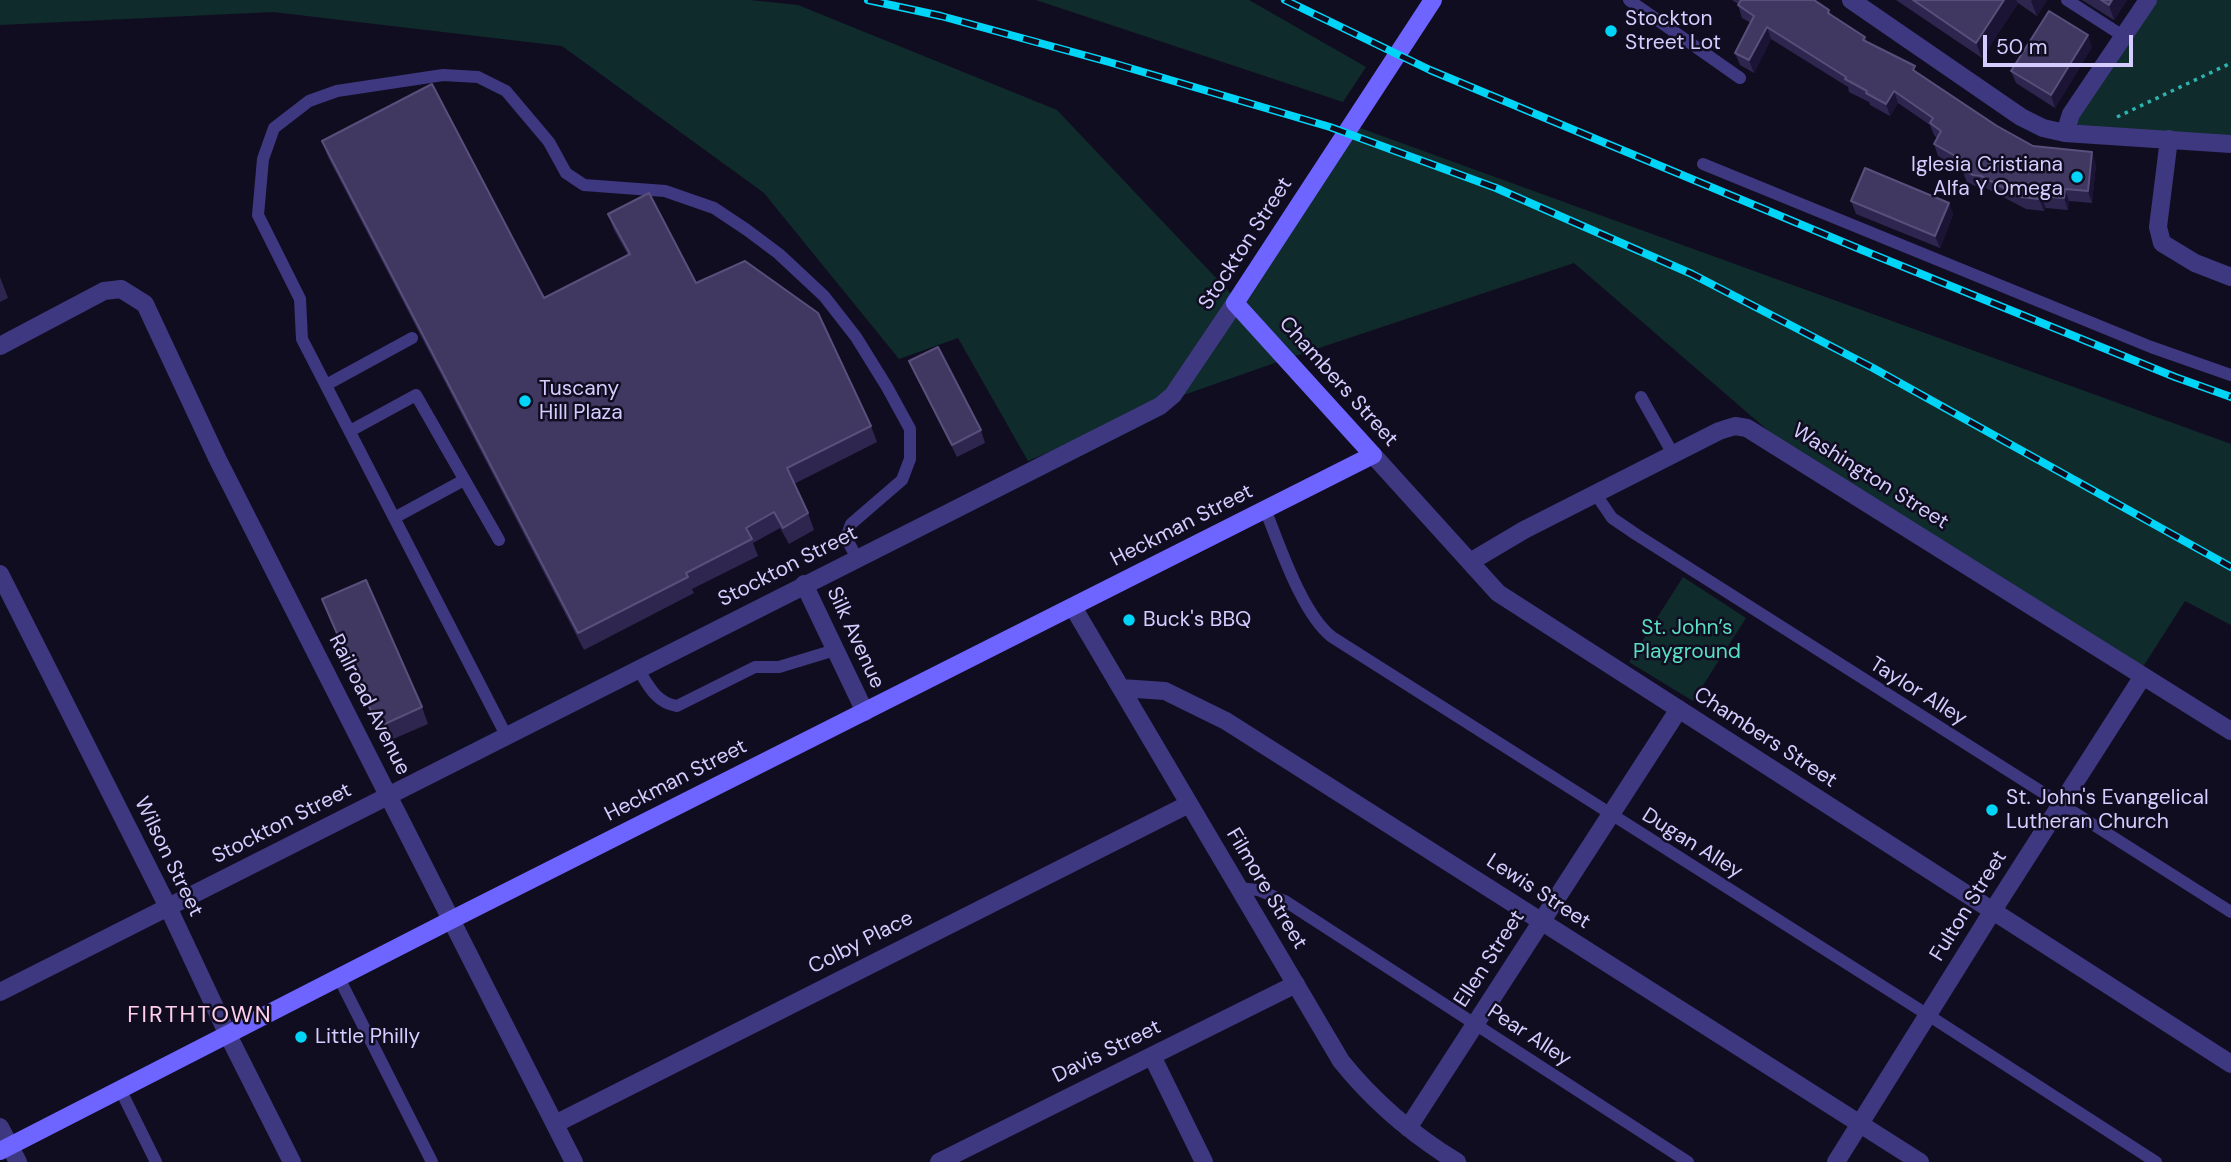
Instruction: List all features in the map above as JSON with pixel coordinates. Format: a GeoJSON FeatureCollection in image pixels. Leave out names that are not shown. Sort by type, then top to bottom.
{"type":"FeatureCollection","features":[{"type":"Feature","properties":{"kind":"street","name":"Stockton Street"},"geometry":{"type":"LineString","coordinates":[[0,992],[1160,406],[1173,395],[1235,303],[1433,0]]}},
{"type":"Feature","properties":{"kind":"street"},"geometry":{"type":"LineString","coordinates":[[1851,0],[2013,112],[2043,128],[2065,133],[2231,144]]}},
{"type":"Feature","properties":{"kind":"street"},"geometry":{"type":"LineString","coordinates":[[2065,133],[2071,114],[2148,0]]}},
{"type":"Feature","properties":{"kind":"street"},"geometry":{"type":"LineString","coordinates":[[2169,139],[2158,227],[2162,243],[2195,263],[2231,277]]}},
{"type":"Feature","properties":{"kind":"street","name":"Railroad Avenue"},"geometry":{"type":"LineString","coordinates":[[0,346],[108,290],[121,289],[145,304],[217,458],[574,1162]]}},
{"type":"Feature","properties":{"kind":"street","name":"Chambers Street"},"geometry":{"type":"LineString","coordinates":[[1235,303],[1498,593],[2231,1064]]}},
{"type":"Feature","properties":{"kind":"street","name":"Washington Street"},"geometry":{"type":"LineString","coordinates":[[1470,562],[1524,530],[1719,431],[1735,426],[1747,428],[2231,731]]}},
{"type":"Feature","properties":{"kind":"street","name":"Heckman Street"},"geometry":{"type":"LineString","coordinates":[[9,1153],[120,1089],[1373,455]]}},
{"type":"Feature","properties":{"kind":"street","name":"Wilson Street"},"geometry":{"type":"LineString","coordinates":[[0,574],[168,907],[292,1162]]}},
{"type":"Feature","properties":{"kind":"street","name":"Silk Avenue"},"geometry":{"type":"LineString","coordinates":[[804,584],[865,712]]}},
{"type":"Feature","properties":{"kind":"street","name":"Filmore Street"},"geometry":{"type":"LineString","coordinates":[[1073,607],[1341,1060],[1354,1077],[1408,1128],[1457,1162]]}},
{"type":"Feature","properties":{"kind":"street","name":"Fulton Street"},"geometry":{"type":"LineString","coordinates":[[1836,1162],[2143,676]]}},
{"type":"Feature","properties":{"kind":"street","name":"Lewis Street"},"geometry":{"type":"LineString","coordinates":[[1121,688],[1165,691],[1216,715],[1920,1162]]}},
{"type":"Feature","properties":{"kind":"street","name":"Ellen Street"},"geometry":{"type":"LineString","coordinates":[[1408,1128],[1679,709]]}},
{"type":"Feature","properties":{"kind":"street","name":"Colby Place"},"geometry":{"type":"LineString","coordinates":[[555,1124],[1189,804]]}},
{"type":"Feature","properties":{"kind":"street","name":"Davis Street"},"geometry":{"type":"LineString","coordinates":[[939,1162],[974,1154],[1152,1056],[1296,984]]}},
{"type":"Feature","properties":{"kind":"street"},"geometry":{"type":"LineString","coordinates":[[1152,1056],[1204,1162]]}},
{"type":"Feature","properties":{"kind":"street"},"geometry":{"type":"LineString","coordinates":[[0,1127],[9,1153]]}},
{"type":"Feature","properties":{"kind":"lane"},"geometry":{"type":"LineString","coordinates":[[1629,0],[1740,78]]}},
{"type":"Feature","properties":{"kind":"lane"},"geometry":{"type":"LineString","coordinates":[[2067,0],[2123,36]]}},
{"type":"Feature","properties":{"kind":"lane"},"geometry":{"type":"LineString","coordinates":[[506,735],[302,339],[300,299],[258,215],[263,159],[274,128],[309,101],[337,92],[443,75],[478,77],[506,91],[549,142],[566,173],[584,185],[666,191],[714,208],[779,254],[832,307],[856,337],[909,429],[910,459],[902,480],[851,524],[846,538],[857,558]]}},
{"type":"Feature","properties":{"kind":"lane"},"geometry":{"type":"LineString","coordinates":[[1703,164],[2151,347],[2231,375]]}},
{"type":"Feature","properties":{"kind":"lane"},"geometry":{"type":"LineString","coordinates":[[326,385],[412,338]]}},
{"type":"Feature","properties":{"kind":"lane"},"geometry":{"type":"LineString","coordinates":[[350,431],[416,395],[499,540]]}},
{"type":"Feature","properties":{"kind":"lane"},"geometry":{"type":"LineString","coordinates":[[1640,397],[1673,454]]}},
{"type":"Feature","properties":{"kind":"lane"},"geometry":{"type":"LineString","coordinates":[[394,518],[464,480]]}},
{"type":"Feature","properties":{"kind":"lane","name":"Taylor Alley"},"geometry":{"type":"LineString","coordinates":[[1595,493],[1612,518],[1637,535],[2231,912]]}},
{"type":"Feature","properties":{"kind":"lane","name":"Dugan Alley"},"geometry":{"type":"LineString","coordinates":[[1265,509],[1289,569],[1314,618],[1325,632],[2155,1162]]}},
{"type":"Feature","properties":{"kind":"lane"},"geometry":{"type":"LineString","coordinates":[[638,668],[656,696],[667,705],[677,706],[755,667],[779,667],[835,650]]}},
{"type":"Feature","properties":{"kind":"lane","name":"Pear Alley"},"geometry":{"type":"LineString","coordinates":[[1238,888],[1258,890],[1285,901],[1688,1162]]}},
{"type":"Feature","properties":{"kind":"lane"},"geometry":{"type":"LineString","coordinates":[[339,978],[432,1162]]}},
{"type":"Feature","properties":{"kind":"lane"},"geometry":{"type":"LineString","coordinates":[[120,1089],[156,1162]]}},
{"type":"Feature","properties":{"kind":"path"},"geometry":{"type":"LineString","coordinates":[[2116,117],[2231,63]]}},
{"type":"Feature","properties":{"kind":"green space"},"geometry":{"type":"Polygon","coordinates":[[[0,0],[750,0],[798,5],[1057,110],[1236,299],[1349,124],[2231,444],[2231,625],[2185,601],[2141,670],[1772,434],[1574,263],[1175,398],[1028,461],[958,338],[899,359],[764,193],[562,46],[273,12],[0,25],[0,0]]]}},
{"type":"Feature","properties":{"kind":"green space"},"geometry":{"type":"Polygon","coordinates":[[[1036,0],[1249,0],[1366,67],[1343,102],[1036,0]]]}},
{"type":"Feature","properties":{"kind":"green space"},"geometry":{"type":"Polygon","coordinates":[[[2151,0],[2231,0],[2231,140],[2065,133],[2151,0]]]}},
{"type":"Feature","properties":{"kind":"green space","name":"St. John’s Playground"},"geometry":{"type":"Polygon","coordinates":[[[1683,577],[1746,618],[1693,701],[1629,662],[1683,577]]]}},
{"type":"Feature","properties":{"kind":"building"},"geometry":{"type":"Polygon","coordinates":[[[1741,0],[1814,0],[1829,10],[1828,13],[1865,37],[1863,40],[1915,66],[1913,70],[1997,126],[2033,146],[2092,152],[2088,191],[2065,189],[2064,198],[2021,197],[1981,176],[1973,175],[1962,169],[1966,162],[1934,144],[1941,131],[1930,123],[1933,118],[1894,91],[1886,104],[1767,27],[1749,60],[1735,53],[1754,16],[1738,5],[1741,0]]]}},
{"type":"Feature","properties":{"kind":"building"},"geometry":{"type":"Polygon","coordinates":[[[1913,0],[2004,0],[1976,43],[1913,0]]]}},
{"type":"Feature","properties":{"kind":"building"},"geometry":{"type":"Polygon","coordinates":[[[2049,11],[2088,35],[2051,95],[2011,71],[2049,11]]]}},
{"type":"Feature","properties":{"kind":"building"},"geometry":{"type":"Polygon","coordinates":[[[432,84],[544,298],[630,254],[608,214],[649,193],[696,283],[745,261],[818,313],[871,426],[787,468],[808,513],[783,528],[774,512],[746,528],[752,539],[686,573],[688,577],[578,633],[322,141],[432,84]]]}},
{"type":"Feature","properties":{"kind":"building"},"geometry":{"type":"Polygon","coordinates":[[[1865,168],[1949,203],[1935,236],[1851,201],[1865,168]]]}},
{"type":"Feature","properties":{"kind":"building"},"geometry":{"type":"Polygon","coordinates":[[[938,347],[981,430],[952,445],[909,361],[938,347]]]}},
{"type":"Feature","properties":{"kind":"building"},"geometry":{"type":"Polygon","coordinates":[[[366,580],[422,707],[378,727],[322,599],[366,580]]]}},
{"type":"Feature","properties":{"kind":"railway"},"geometry":{"type":"LineString","coordinates":[[868,0],[941,16],[1109,62],[1330,127],[1496,188],[1692,274],[1873,368],[2231,567]]}},
{"type":"Feature","properties":{"kind":"railway"},"geometry":{"type":"LineString","coordinates":[[1285,0],[1430,70],[1862,250],[2175,377],[2231,397]]}},
{"type":"Feature","properties":{"kind":"place","name":"Stockton Street Lot"},"geometry":{"type":"Point","coordinates":[1611,31]}},
{"type":"Feature","properties":{"kind":"place","name":"Iglesia Cristiana Alfa Y Omega"},"geometry":{"type":"Point","coordinates":[2077,177]}},
{"type":"Feature","properties":{"kind":"place","name":"Tuscany Hill Plaza"},"geometry":{"type":"Point","coordinates":[525,401]}},
{"type":"Feature","properties":{"kind":"place","name":"Buck's BBQ"},"geometry":{"type":"Point","coordinates":[1129,620]}},
{"type":"Feature","properties":{"kind":"place","name":"St. John's Evangelical Lutheran Church"},"geometry":{"type":"Point","coordinates":[1992,810]}},
{"type":"Feature","properties":{"kind":"place","name":"Little Philly"},"geometry":{"type":"Point","coordinates":[301,1037]}},
{"type":"Feature","properties":{"kind":"district","name":"FIRTHTOWN"},"geometry":{"type":"Point","coordinates":[200,1016]}}]}
